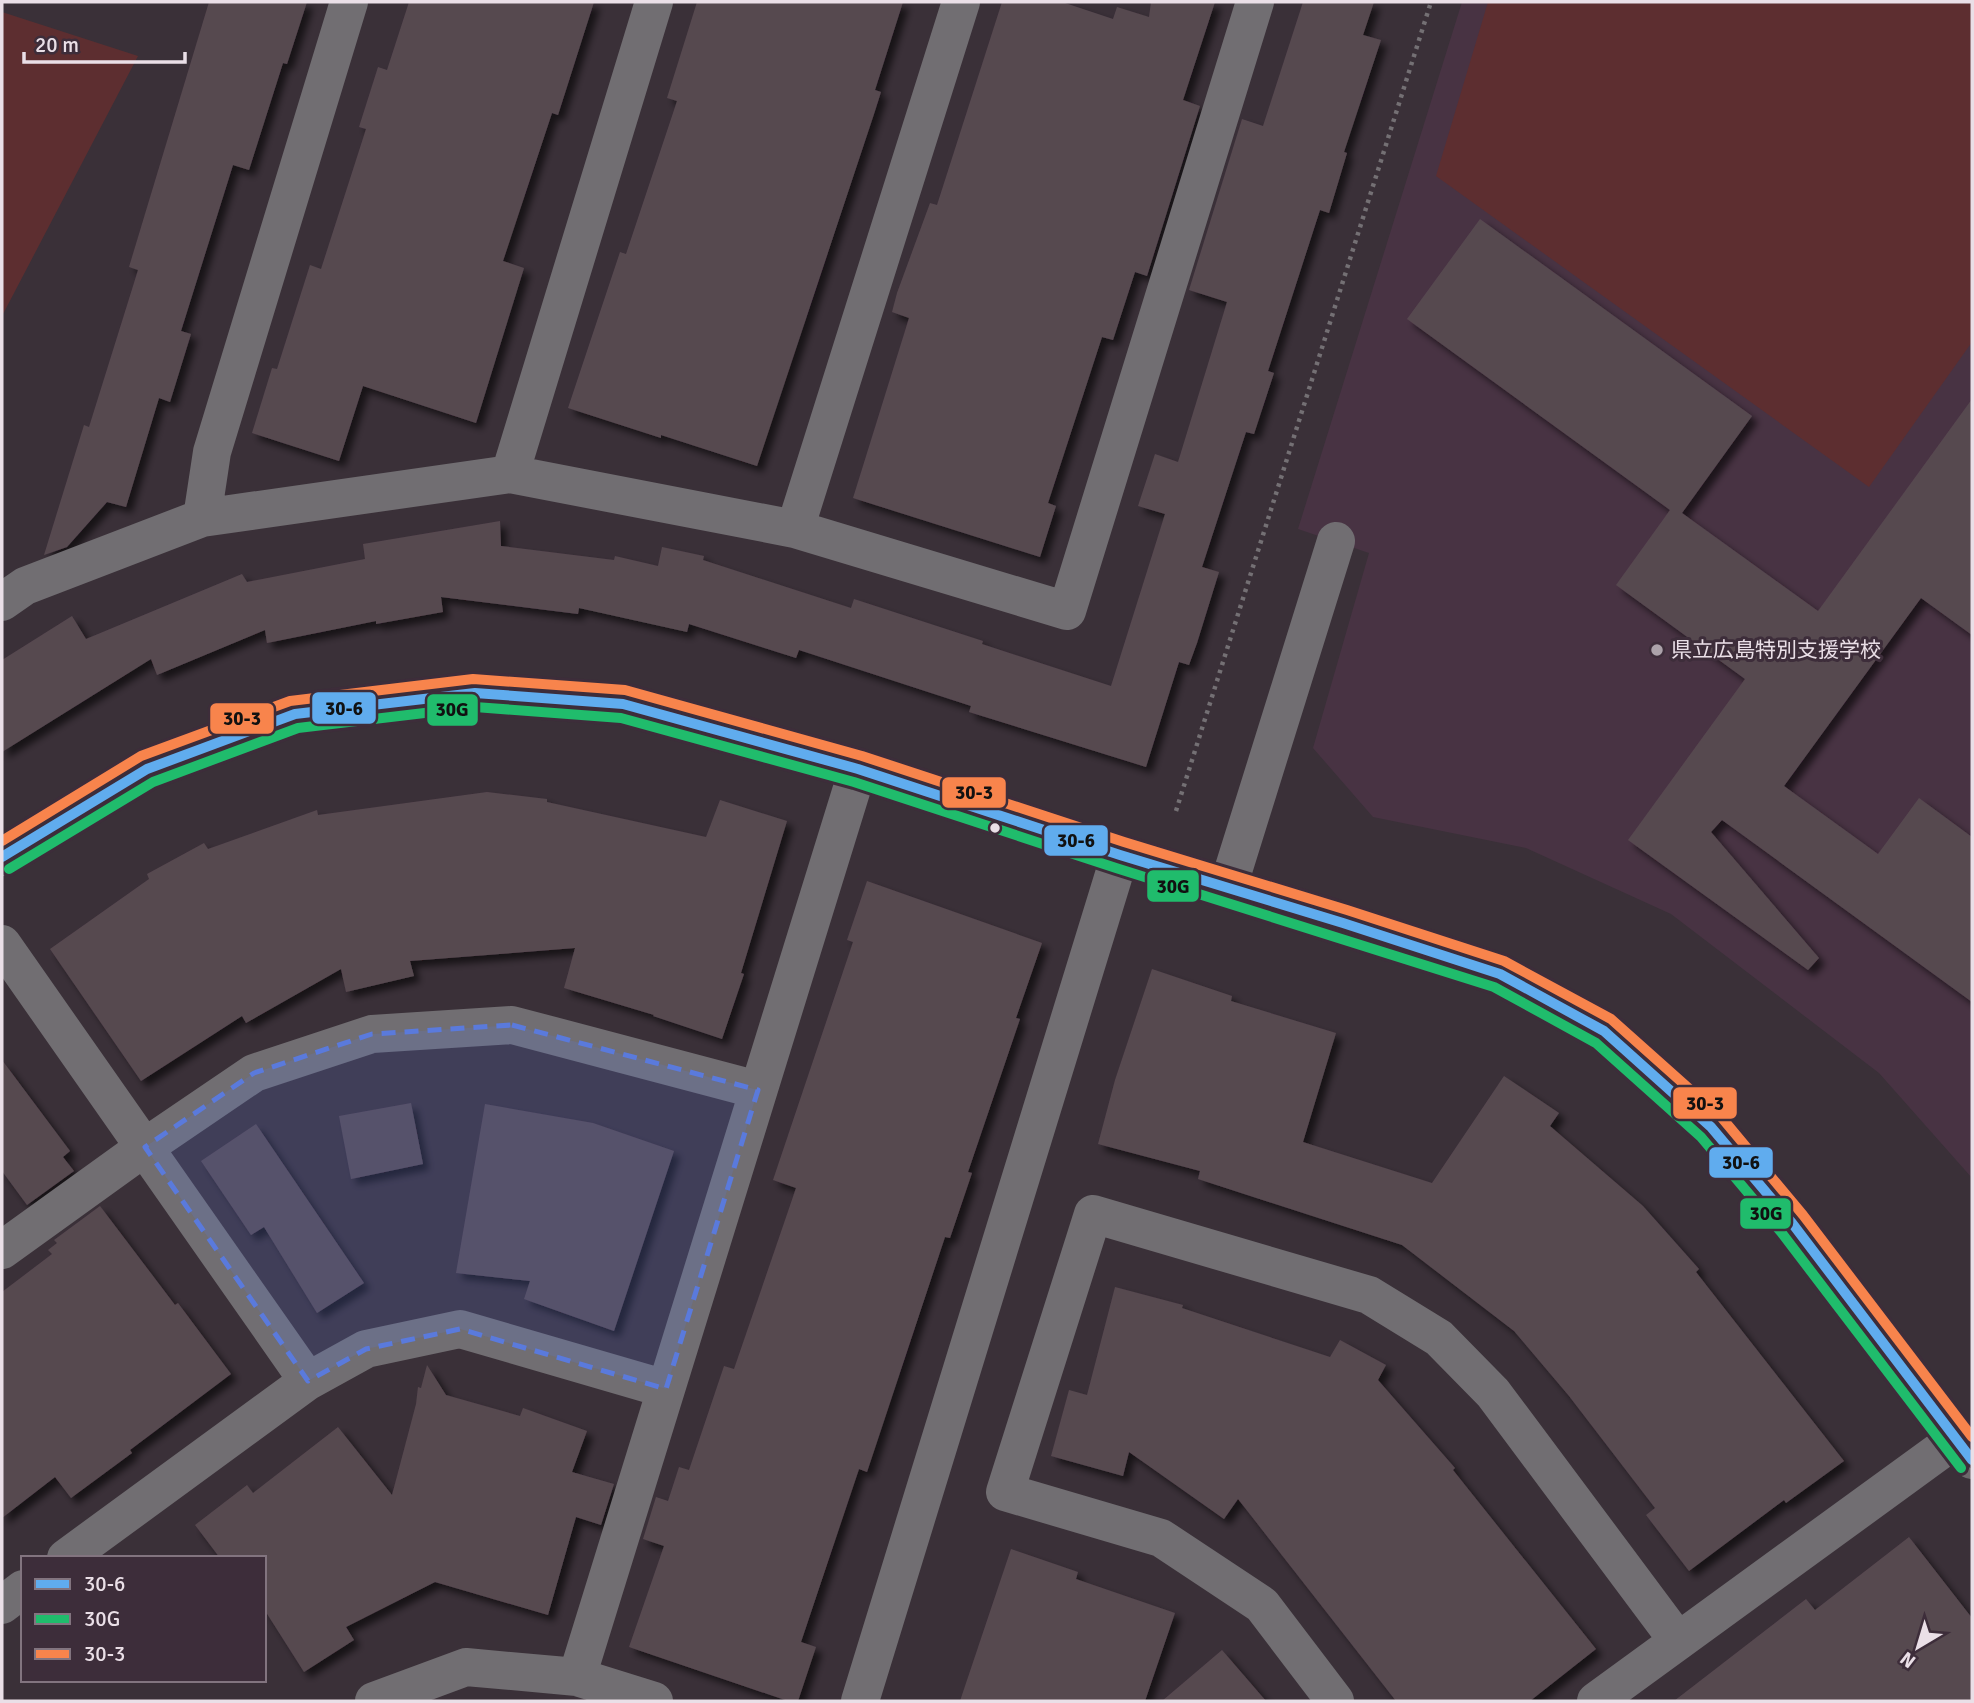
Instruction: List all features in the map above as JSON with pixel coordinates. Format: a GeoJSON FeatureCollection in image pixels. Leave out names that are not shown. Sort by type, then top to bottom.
{"type":"FeatureCollection","features":[{"type":"Feature","properties":{"kind":"street"},"geometry":{"type":"LineString","coordinates":[[202,518],[212,453],[349,2]]}},
{"type":"Feature","properties":{"kind":"street"},"geometry":{"type":"LineString","coordinates":[[510,474],[654,2]]}},
{"type":"Feature","properties":{"kind":"street"},"geometry":{"type":"LineString","coordinates":[[795,528],[961,2]]}},
{"type":"Feature","properties":{"kind":"street"},"geometry":{"type":"LineString","coordinates":[[2,602],[25,586],[202,518],[510,474],[795,528],[1067,611],[1255,2]]}},
{"type":"Feature","properties":{"kind":"street"},"geometry":{"type":"LineString","coordinates":[[1228,887],[1336,541]]}},
{"type":"Feature","properties":{"kind":"street"},"geometry":{"type":"LineString","coordinates":[[2,857],[147,769],[295,714],[475,693],[623,704],[858,769],[1120,855],[1500,974],[1604,1031],[1711,1127],[1792,1223],[1964,1449],[1678,1641],[1596,1701]]}},
{"type":"Feature","properties":{"kind":"street"},"geometry":{"type":"LineString","coordinates":[[577,1677],[858,769]]}},
{"type":"Feature","properties":{"kind":"street"},"geometry":{"type":"LineString","coordinates":[[860,1701],[1120,855]]}},
{"type":"Feature","properties":{"kind":"street"},"geometry":{"type":"LineString","coordinates":[[2,944],[307,1381]]}},
{"type":"Feature","properties":{"kind":"street"},"geometry":{"type":"LineString","coordinates":[[2,1250],[254,1073],[372,1034],[512,1025],[758,1090]]}},
{"type":"Feature","properties":{"kind":"street"},"geometry":{"type":"LineString","coordinates":[[1335,1701],[1262,1605],[1161,1538],[1005,1492],[1093,1214],[1369,1294],[1439,1338],[1493,1393],[1678,1641]]}},
{"type":"Feature","properties":{"kind":"street"},"geometry":{"type":"LineString","coordinates":[[69,1556],[307,1381],[366,1349],[460,1329],[666,1389]]}},
{"type":"Feature","properties":{"kind":"street"},"geometry":{"type":"LineString","coordinates":[[2,1605],[21,1591]]}},
{"type":"Feature","properties":{"kind":"street"},"geometry":{"type":"LineString","coordinates":[[374,1701],[466,1667],[577,1677],[654,1701]]}},
{"type":"Feature","properties":{"kind":"path"},"geometry":{"type":"LineString","coordinates":[[1177,811],[1431,2]]}},
{"type":"Feature","properties":{"kind":"highlighted area"},"geometry":{"type":"Polygon","coordinates":[[[512,1025],[758,1090],[666,1389],[460,1329],[366,1349],[308,1381],[145,1147],[254,1073],[372,1034],[512,1025]]]}},
{"type":"Feature","properties":{"kind":"shaded area","name":"県立広島特別支援学校"},"geometry":{"type":"Polygon","coordinates":[[[1462,2],[1972,2],[1972,1178],[1879,1073],[1671,914],[1526,848],[1373,817],[1313,748],[1369,553],[1298,529],[1462,2]]]}},
{"type":"Feature","properties":{"kind":"shaded area"},"geometry":{"type":"Polygon","coordinates":[[[1488,2],[1972,2],[1972,342],[1869,487],[1436,176],[1488,2]]]}},
{"type":"Feature","properties":{"kind":"shaded area"},"geometry":{"type":"Polygon","coordinates":[[[2,12],[138,56],[2,316],[2,12]]]}},
{"type":"Feature","properties":{"kind":"building"},"geometry":{"type":"Polygon","coordinates":[[[209,2],[307,2],[287,64],[283,63],[249,170],[233,165],[181,331],[191,334],[170,402],[159,398],[126,507],[107,502],[67,547],[44,555],[84,425],[89,427],[138,270],[129,267],[209,2]]]}},
{"type":"Feature","properties":{"kind":"building"},"geometry":{"type":"Polygon","coordinates":[[[409,2],[594,2],[558,115],[552,113],[503,261],[524,268],[476,423],[363,386],[339,461],[252,433],[272,368],[277,369],[310,265],[321,269],[366,129],[359,127],[378,67],[387,70],[409,2]]]}},
{"type":"Feature","properties":{"kind":"building"},"geometry":{"type":"Polygon","coordinates":[[[697,2],[903,2],[875,90],[881,92],[757,466],[568,408],[620,252],[626,254],[677,101],[667,98],[697,2]]]}},
{"type":"Feature","properties":{"kind":"building"},"geometry":{"type":"Polygon","coordinates":[[[1002,2],[1062,2],[1113,19],[1117,7],[1149,17],[1151,2],[1215,2],[1183,100],[1200,106],[1147,276],[1135,272],[1113,340],[1102,337],[1048,503],[1056,506],[1040,557],[853,498],[909,318],[892,312],[897,293],[930,203],[937,205],[1002,2]]]}},
{"type":"Feature","properties":{"kind":"building"},"geometry":{"type":"Polygon","coordinates":[[[1303,2],[1374,2],[1363,35],[1381,40],[1344,152],[1347,153],[1329,213],[1320,210],[1268,371],[1274,373],[1254,434],[1246,432],[1202,567],[1219,572],[1197,643],[1189,665],[1179,662],[1146,767],[969,712],[971,706],[799,650],[796,658],[689,624],[687,632],[579,608],[578,614],[441,597],[443,612],[376,624],[376,621],[267,643],[265,630],[157,675],[151,659],[2,752],[2,660],[72,616],[86,639],[242,574],[247,582],[365,559],[363,544],[500,521],[501,546],[614,560],[615,556],[658,566],[662,547],[704,556],[703,560],[851,608],[854,599],[1111,686],[1165,514],[1138,506],[1155,454],[1178,462],[1227,302],[1189,290],[1242,119],[1263,126],[1303,2]]]}},
{"type":"Feature","properties":{"kind":"building"},"geometry":{"type":"Polygon","coordinates":[[[1480,219],[1752,416],[1682,513],[1818,611],[1972,399],[1972,635],[1921,598],[1784,786],[1878,854],[1919,798],[1972,837],[1972,1002],[1722,820],[1711,832],[1819,958],[1808,970],[1628,840],[1745,679],[1616,585],[1670,510],[1407,319],[1480,219]]]}},
{"type":"Feature","properties":{"kind":"building"},"geometry":{"type":"Polygon","coordinates":[[[487,792],[547,799],[547,802],[706,837],[720,800],[787,821],[741,973],[744,974],[722,1039],[564,988],[575,948],[410,961],[414,976],[346,992],[341,969],[246,1023],[242,1016],[141,1081],[50,949],[149,879],[147,874],[204,843],[208,849],[317,810],[318,815],[487,792]]]}},
{"type":"Feature","properties":{"kind":"building"},"geometry":{"type":"Polygon","coordinates":[[[867,881],[1042,943],[1016,1018],[1020,1019],[968,1172],[972,1173],[950,1238],[945,1237],[867,1472],[859,1469],[801,1642],[816,1647],[798,1701],[788,1701],[629,1647],[664,1546],[643,1539],[656,1497],[668,1501],[679,1467],[689,1470],[724,1366],[734,1369],[796,1188],[773,1180],[853,942],[847,940],[867,881]]]}},
{"type":"Feature","properties":{"kind":"building"},"geometry":{"type":"Polygon","coordinates":[[[1152,969],[1232,996],[1231,1001],[1336,1033],[1303,1142],[1432,1183],[1504,1076],[1559,1113],[1550,1126],[1643,1206],[1699,1269],[1696,1272],[1844,1461],[1786,1503],[1784,1500],[1689,1571],[1646,1515],[1655,1508],[1569,1396],[1514,1331],[1402,1245],[1198,1179],[1200,1171],[1098,1144],[1115,1080],[1152,969]]]}},
{"type":"Feature","properties":{"kind":"building"},"geometry":{"type":"Polygon","coordinates":[[[2,1060],[70,1151],[63,1157],[74,1171],[27,1205],[2,1171],[2,1060]]]}},
{"type":"Feature","properties":{"kind":"building"},"geometry":{"type":"Polygon","coordinates":[[[411,1103],[423,1164],[351,1179],[339,1116],[411,1103]]]}},
{"type":"Feature","properties":{"kind":"building"},"geometry":{"type":"Polygon","coordinates":[[[485,1104],[593,1123],[674,1151],[614,1331],[524,1299],[530,1281],[456,1273],[485,1104]]]}},
{"type":"Feature","properties":{"kind":"building"},"geometry":{"type":"Polygon","coordinates":[[[256,1124],[364,1283],[317,1313],[264,1227],[251,1235],[201,1161],[256,1124]]]}},
{"type":"Feature","properties":{"kind":"building"},"geometry":{"type":"Polygon","coordinates":[[[100,1206],[231,1374],[71,1498],[55,1477],[2,1518],[2,1292],[52,1254],[48,1250],[57,1243],[54,1240],[100,1206]]]}},
{"type":"Feature","properties":{"kind":"building"},"geometry":{"type":"Polygon","coordinates":[[[1115,1287],[1183,1305],[1182,1308],[1330,1357],[1340,1340],[1386,1365],[1378,1380],[1455,1468],[1453,1470],[1596,1649],[1530,1701],[1396,1701],[1238,1499],[1224,1519],[1129,1452],[1123,1476],[1051,1456],[1069,1390],[1087,1395],[1115,1287]]]}},
{"type":"Feature","properties":{"kind":"building"},"geometry":{"type":"Polygon","coordinates":[[[427,1365],[446,1395],[520,1416],[523,1408],[587,1431],[572,1472],[614,1484],[601,1525],[576,1517],[548,1615],[435,1582],[346,1627],[354,1640],[304,1672],[266,1612],[266,1556],[218,1556],[195,1525],[247,1485],[253,1493],[338,1427],[392,1495],[418,1387],[421,1388],[427,1365]]]}},
{"type":"Feature","properties":{"kind":"building"},"geometry":{"type":"Polygon","coordinates":[[[1909,1537],[1972,1618],[1972,1701],[1674,1701],[1806,1599],[1815,1610],[1909,1537]]]}},
{"type":"Feature","properties":{"kind":"building"},"geometry":{"type":"Polygon","coordinates":[[[1011,1549],[1078,1572],[1076,1579],[1175,1613],[1145,1701],[960,1701],[1011,1549]]]}},
{"type":"Feature","properties":{"kind":"building"},"geometry":{"type":"Polygon","coordinates":[[[1222,1650],[1266,1701],[1162,1701],[1222,1650]]]}},
{"type":"Feature","properties":{"kind":"transit line","name":"30-3"},"geometry":{"type":"LineString","coordinates":[[2,841],[141,756],[290,701],[473,679],[625,690],[862,756],[1124,842],[1504,961],[1611,1019],[1722,1118],[1803,1215],[1972,1437]]}},
{"type":"Feature","properties":{"kind":"transit line","name":"30-6"},"geometry":{"type":"LineString","coordinates":[[2,857],[147,769],[295,714],[475,693],[623,704],[858,769],[1120,855],[1500,974],[1604,1031],[1711,1127],[1792,1223],[1972,1460]]}},
{"type":"Feature","properties":{"kind":"transit line","name":"30G"},"geometry":{"type":"LineString","coordinates":[[9,869],[153,782],[298,728],[475,707],[621,718],[854,782],[1494,987],[1596,1043],[1701,1137],[1781,1232],[1961,1468]]}},
{"type":"Feature","properties":{"kind":"place","name":"県立広島特別支援学校"},"geometry":{"type":"Point","coordinates":[1657,650]}}]}
